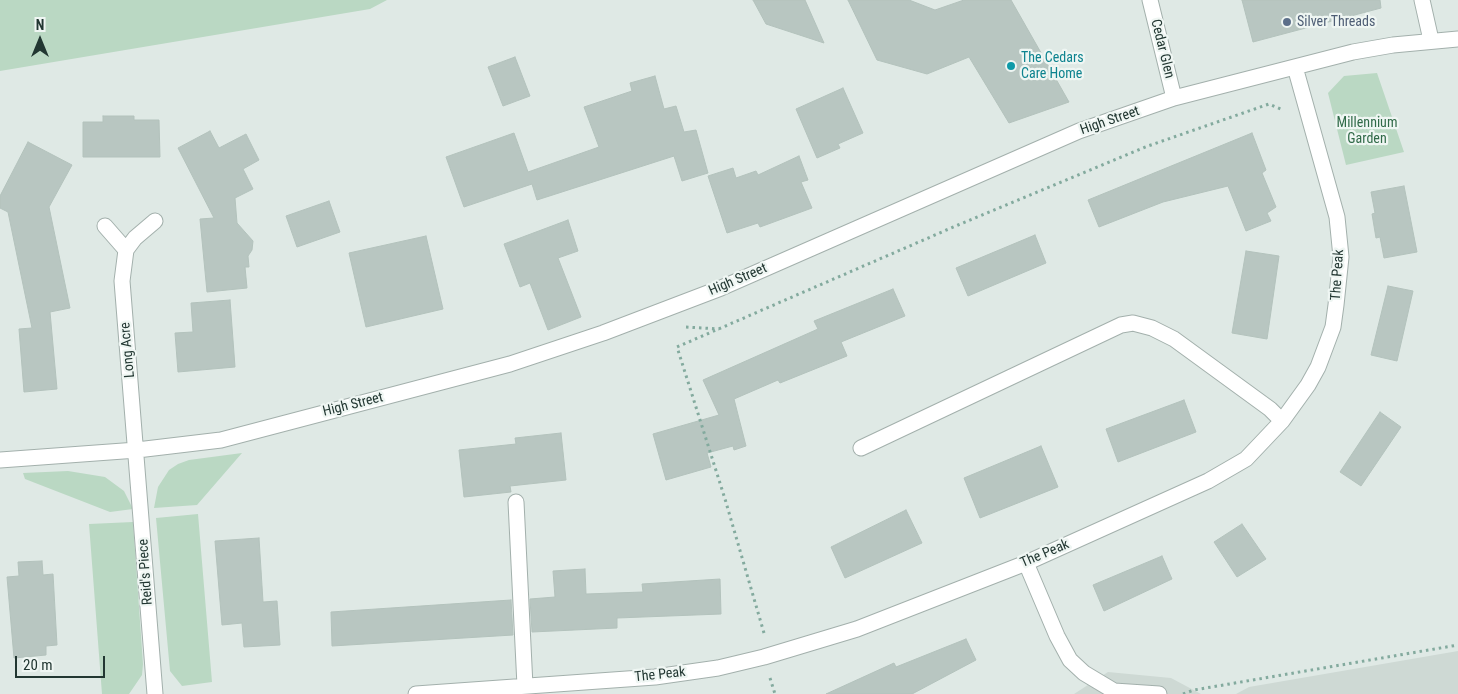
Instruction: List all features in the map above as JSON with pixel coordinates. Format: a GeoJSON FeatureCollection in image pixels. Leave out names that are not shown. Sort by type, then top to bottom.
{"type":"FeatureCollection","features":[{"type":"Feature","properties":{"kind":"street","name":"Cedar Glen"},"geometry":{"type":"LineString","coordinates":[[1150,0],[1174,98]]}},
{"type":"Feature","properties":{"kind":"street"},"geometry":{"type":"LineString","coordinates":[[1422,0],[1431,40]]}},
{"type":"Feature","properties":{"kind":"street","name":"High Street"},"geometry":{"type":"LineString","coordinates":[[0,460],[137,450],[221,440],[510,364],[603,333],[721,288],[1079,131],[1174,98],[1353,52],[1431,40],[1458,39]]}},
{"type":"Feature","properties":{"kind":"street","name":"The Peak"},"geometry":{"type":"LineString","coordinates":[[416,694],[655,677],[718,668],[764,657],[857,629],[1026,563],[1227,472],[1257,448],[1282,421],[1318,368],[1333,327],[1340,257],[1337,217],[1295,67]]}},
{"type":"Feature","properties":{"kind":"street"},"geometry":{"type":"LineString","coordinates":[[105,226],[126,250],[135,238],[155,221]]}},
{"type":"Feature","properties":{"kind":"street","name":"Long Acre"},"geometry":{"type":"LineString","coordinates":[[126,250],[122,281],[137,450]]}},
{"type":"Feature","properties":{"kind":"street"},"geometry":{"type":"LineString","coordinates":[[861,448],[1121,325],[1133,323],[1152,328],[1174,339],[1270,409],[1282,421]]}},
{"type":"Feature","properties":{"kind":"street","name":"Reid's Piece"},"geometry":{"type":"LineString","coordinates":[[137,450],[155,694]]}},
{"type":"Feature","properties":{"kind":"street"},"geometry":{"type":"LineString","coordinates":[[516,502],[525,686]]}},
{"type":"Feature","properties":{"kind":"street"},"geometry":{"type":"LineString","coordinates":[[1026,563],[1057,636],[1070,660],[1084,673],[1114,691],[1159,694]]}},
{"type":"Feature","properties":{"kind":"path"},"geometry":{"type":"LineString","coordinates":[[764,657],[762,626],[725,499],[677,347],[958,225],[1148,146],[1269,104],[1284,110],[1288,116]]}},
{"type":"Feature","properties":{"kind":"path"},"geometry":{"type":"LineString","coordinates":[[1183,694],[1204,688],[1458,645]]}},
{"type":"Feature","properties":{"kind":"shaded area"},"geometry":{"type":"Polygon","coordinates":[[[1458,651],[1458,694],[1236,694],[1249,687],[1458,651]]]}},
{"type":"Feature","properties":{"kind":"shaded area"},"geometry":{"type":"Polygon","coordinates":[[[1108,672],[1171,678],[1201,694],[1074,694],[1108,672]]]}},
{"type":"Feature","properties":{"kind":"green space"},"geometry":{"type":"Polygon","coordinates":[[[0,0],[387,0],[370,9],[0,71],[0,0]]]}},
{"type":"Feature","properties":{"kind":"green space","name":"Millennium Garden"},"geometry":{"type":"Polygon","coordinates":[[[1377,73],[1404,152],[1346,165],[1328,93],[1344,76],[1377,73]]]}},
{"type":"Feature","properties":{"kind":"green space"},"geometry":{"type":"Polygon","coordinates":[[[242,453],[197,505],[154,508],[158,487],[169,470],[178,464],[189,460],[242,453]]]}},
{"type":"Feature","properties":{"kind":"green space"},"geometry":{"type":"Polygon","coordinates":[[[68,471],[105,477],[124,491],[133,509],[110,512],[25,479],[23,473],[68,471]]]}},
{"type":"Feature","properties":{"kind":"green space"},"geometry":{"type":"Polygon","coordinates":[[[198,514],[212,682],[182,686],[170,671],[156,518],[198,514]]]}},
{"type":"Feature","properties":{"kind":"green space"},"geometry":{"type":"Polygon","coordinates":[[[133,522],[143,664],[142,675],[129,694],[102,694],[89,524],[133,522]]]}},
{"type":"Feature","properties":{"kind":"building"},"geometry":{"type":"Polygon","coordinates":[[[753,0],[805,0],[824,43],[766,24],[753,0]]]}},
{"type":"Feature","properties":{"kind":"building","name":"The Cedars Care Home"},"geometry":{"type":"Polygon","coordinates":[[[848,0],[909,0],[935,10],[964,0],[1011,0],[1069,102],[1009,123],[969,57],[927,74],[877,60],[848,0]]]}},
{"type":"Feature","properties":{"kind":"building","name":"Silver Threads"},"geometry":{"type":"Polygon","coordinates":[[[1242,0],[1380,0],[1381,8],[1253,42],[1242,0]]]}},
{"type":"Feature","properties":{"kind":"building"},"geometry":{"type":"Polygon","coordinates":[[[515,57],[530,96],[503,106],[488,67],[515,57]]]}},
{"type":"Feature","properties":{"kind":"building"},"geometry":{"type":"Polygon","coordinates":[[[655,76],[664,109],[676,106],[684,132],[696,130],[708,173],[682,181],[674,156],[537,200],[532,184],[464,207],[446,157],[514,133],[528,172],[599,147],[584,107],[632,91],[630,83],[655,76]]]}},
{"type":"Feature","properties":{"kind":"building"},"geometry":{"type":"Polygon","coordinates":[[[843,88],[863,133],[838,144],[840,148],[817,158],[796,109],[843,88]]]}},
{"type":"Feature","properties":{"kind":"building"},"geometry":{"type":"Polygon","coordinates":[[[103,116],[134,116],[134,120],[159,120],[160,157],[83,157],[83,122],[103,122],[103,116]]]}},
{"type":"Feature","properties":{"kind":"building"},"geometry":{"type":"Polygon","coordinates":[[[210,131],[219,148],[246,134],[259,160],[243,169],[253,189],[235,198],[237,223],[253,241],[252,250],[248,256],[249,267],[245,267],[247,288],[207,292],[200,219],[214,218],[178,148],[210,131]]]}},
{"type":"Feature","properties":{"kind":"building"},"geometry":{"type":"Polygon","coordinates":[[[1252,133],[1266,170],[1262,173],[1276,207],[1267,213],[1271,221],[1246,231],[1228,186],[1163,202],[1099,227],[1088,200],[1252,133]]]}},
{"type":"Feature","properties":{"kind":"building"},"geometry":{"type":"Polygon","coordinates":[[[28,142],[72,165],[49,207],[70,308],[50,312],[57,389],[24,392],[19,329],[32,328],[8,212],[0,208],[0,196],[28,142]]]}},
{"type":"Feature","properties":{"kind":"building"},"geometry":{"type":"Polygon","coordinates":[[[799,156],[808,180],[801,182],[812,208],[760,227],[758,223],[727,233],[708,176],[733,168],[736,178],[756,171],[758,175],[799,156]]]}},
{"type":"Feature","properties":{"kind":"building"},"geometry":{"type":"Polygon","coordinates":[[[1404,186],[1417,252],[1384,258],[1380,237],[1376,238],[1372,214],[1375,213],[1371,192],[1404,186]]]}},
{"type":"Feature","properties":{"kind":"building"},"geometry":{"type":"Polygon","coordinates":[[[329,201],[340,232],[297,247],[286,216],[329,201]]]}},
{"type":"Feature","properties":{"kind":"building"},"geometry":{"type":"Polygon","coordinates":[[[568,220],[578,251],[558,258],[581,317],[548,330],[530,283],[520,287],[504,244],[568,220]]]}},
{"type":"Feature","properties":{"kind":"building"},"geometry":{"type":"Polygon","coordinates":[[[1035,235],[1046,263],[968,296],[956,268],[1035,235]]]}},
{"type":"Feature","properties":{"kind":"building"},"geometry":{"type":"Polygon","coordinates":[[[426,236],[443,309],[366,327],[349,253],[426,236]]]}},
{"type":"Feature","properties":{"kind":"building"},"geometry":{"type":"Polygon","coordinates":[[[1246,251],[1279,256],[1267,339],[1232,333],[1246,251]]]}},
{"type":"Feature","properties":{"kind":"building"},"geometry":{"type":"Polygon","coordinates":[[[1388,286],[1413,291],[1397,361],[1371,355],[1388,286]]]}},
{"type":"Feature","properties":{"kind":"building"},"geometry":{"type":"Polygon","coordinates":[[[893,289],[905,316],[841,342],[847,356],[780,383],[778,380],[734,399],[746,446],[734,450],[733,446],[707,453],[711,467],[666,480],[653,434],[719,415],[703,380],[818,329],[814,321],[893,289]]]}},
{"type":"Feature","properties":{"kind":"building"},"geometry":{"type":"Polygon","coordinates":[[[230,300],[235,367],[178,372],[175,333],[193,332],[191,303],[230,300]]]}},
{"type":"Feature","properties":{"kind":"building"},"geometry":{"type":"Polygon","coordinates":[[[1184,400],[1196,432],[1118,462],[1106,429],[1184,400]]]}},
{"type":"Feature","properties":{"kind":"building"},"geometry":{"type":"Polygon","coordinates":[[[1380,412],[1401,427],[1361,486],[1340,472],[1380,412]]]}},
{"type":"Feature","properties":{"kind":"building"},"geometry":{"type":"Polygon","coordinates":[[[561,433],[566,480],[510,486],[511,492],[464,497],[459,450],[516,444],[515,438],[561,433]]]}},
{"type":"Feature","properties":{"kind":"building"},"geometry":{"type":"Polygon","coordinates":[[[1041,446],[1058,487],[980,518],[964,478],[1041,446]]]}},
{"type":"Feature","properties":{"kind":"building"},"geometry":{"type":"Polygon","coordinates":[[[906,510],[922,543],[845,578],[831,547],[906,510]]]}},
{"type":"Feature","properties":{"kind":"building"},"geometry":{"type":"Polygon","coordinates":[[[1242,524],[1266,559],[1237,577],[1214,542],[1242,524]]]}},
{"type":"Feature","properties":{"kind":"building"},"geometry":{"type":"Polygon","coordinates":[[[259,538],[263,602],[277,601],[280,645],[244,647],[242,623],[222,625],[215,541],[259,538]]]}},
{"type":"Feature","properties":{"kind":"building"},"geometry":{"type":"Polygon","coordinates":[[[1162,556],[1172,579],[1104,611],[1093,585],[1162,556]]]}},
{"type":"Feature","properties":{"kind":"building"},"geometry":{"type":"Polygon","coordinates":[[[42,561],[43,575],[53,574],[57,645],[46,646],[46,655],[14,658],[7,577],[19,576],[18,562],[42,561]]]}},
{"type":"Feature","properties":{"kind":"building"},"geometry":{"type":"Polygon","coordinates":[[[585,569],[586,594],[643,592],[642,584],[720,579],[721,614],[617,618],[617,628],[532,632],[530,599],[555,597],[553,571],[585,569]]]}},
{"type":"Feature","properties":{"kind":"building"},"geometry":{"type":"Polygon","coordinates":[[[511,600],[513,635],[332,646],[331,612],[511,600]]]}},
{"type":"Feature","properties":{"kind":"building"},"geometry":{"type":"Polygon","coordinates":[[[966,639],[976,660],[912,694],[826,694],[894,663],[896,667],[966,639]]]}},
{"type":"Feature","properties":{"kind":"place","name":"Silver Threads"},"geometry":{"type":"Point","coordinates":[1287,22]}},
{"type":"Feature","properties":{"kind":"place","name":"The Cedars Care Home"},"geometry":{"type":"Point","coordinates":[1011,66]}}]}
